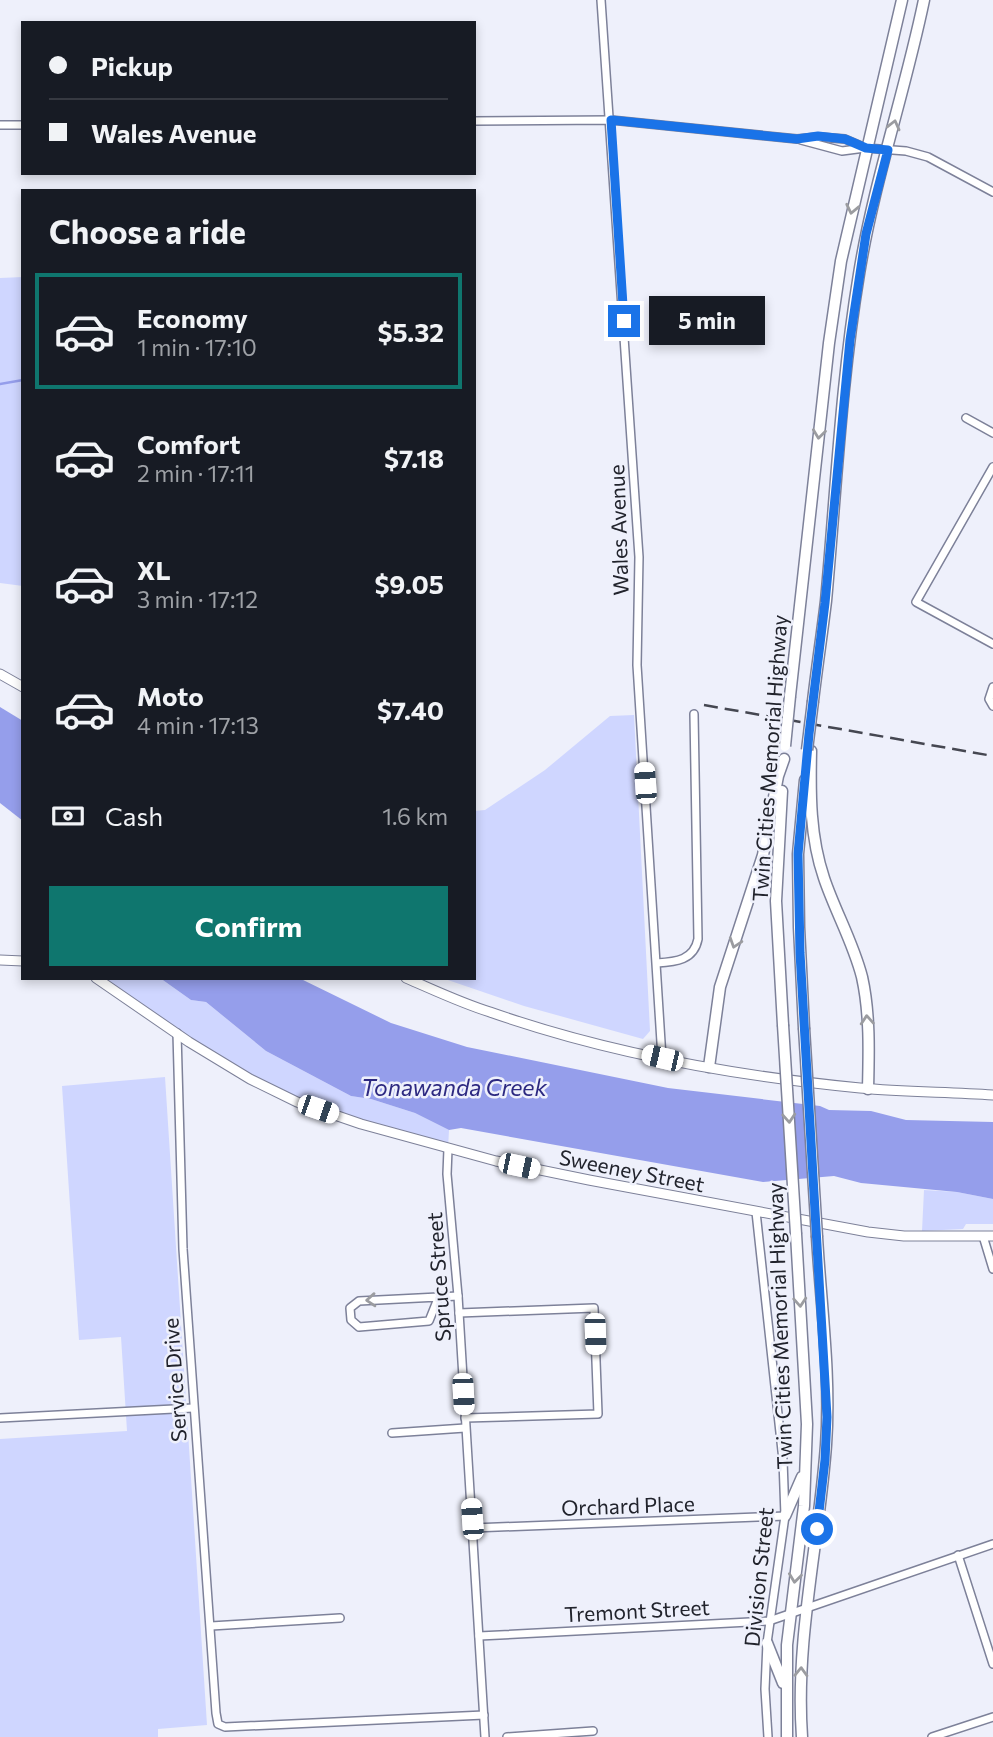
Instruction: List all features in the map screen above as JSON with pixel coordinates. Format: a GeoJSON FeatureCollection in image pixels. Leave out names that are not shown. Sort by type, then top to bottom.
{"type":"FeatureCollection","features":[{"type":"Feature","properties":{"kind":"main road","name":"Twin Cities Memorial Highway"},"geometry":{"type":"LineString","coordinates":[[787,1737],[785,1688],[790,1614],[804,1506],[807,1424],[776,866],[790,696],[829,343],[841,261],[902,0]]}},
{"type":"Feature","properties":{"kind":"main road","name":"Twin Cities Memorial Highway"},"geometry":{"type":"LineString","coordinates":[[803,1737],[800,1703],[806,1608],[821,1503],[827,1428],[804,1028],[798,854],[850,340],[866,234],[924,0]]}},
{"type":"Feature","properties":{"kind":"main road"},"geometry":{"type":"LineString","coordinates":[[809,750],[811,813],[818,857],[833,903],[856,957],[865,996],[868,1023],[868,1088]]}},
{"type":"Feature","properties":{"kind":"main road"},"geometry":{"type":"LineString","coordinates":[[709,1067],[720,987],[763,855],[784,759]]}},
{"type":"Feature","properties":{"kind":"main road"},"geometry":{"type":"LineString","coordinates":[[785,1516],[806,1465]]}},
{"type":"Feature","properties":{"kind":"main road"},"geometry":{"type":"LineString","coordinates":[[767,1643],[785,1688]]}},
{"type":"Feature","properties":{"kind":"street","name":"Wales Avenue"},"geometry":{"type":"LineString","coordinates":[[601,0],[639,557],[637,666],[662,1058]]}},
{"type":"Feature","properties":{"kind":"street"},"geometry":{"type":"LineString","coordinates":[[476,121],[611,120],[797,139],[842,150],[866,148],[906,151],[928,157],[993,192]]}},
{"type":"Feature","properties":{"kind":"street"},"geometry":{"type":"LineString","coordinates":[[0,125],[21,125]]}},
{"type":"Feature","properties":{"kind":"street"},"geometry":{"type":"LineString","coordinates":[[797,139],[818,136],[845,139],[866,148]]}},
{"type":"Feature","properties":{"kind":"street"},"geometry":{"type":"LineString","coordinates":[[966,418],[993,433]]}},
{"type":"Feature","properties":{"kind":"street"},"geometry":{"type":"LineString","coordinates":[[993,467],[916,602],[993,645]]}},
{"type":"Feature","properties":{"kind":"street"},"geometry":{"type":"LineString","coordinates":[[0,674],[21,686]]}},
{"type":"Feature","properties":{"kind":"street"},"geometry":{"type":"LineString","coordinates":[[991,690],[989,699],[993,706]]}},
{"type":"Feature","properties":{"kind":"street"},"geometry":{"type":"LineString","coordinates":[[657,963],[679,961],[688,957],[693,953],[698,939],[694,714]]}},
{"type":"Feature","properties":{"kind":"street"},"geometry":{"type":"LineString","coordinates":[[0,960],[21,961]]}},
{"type":"Feature","properties":{"kind":"street","name":"Sweeney Street"},"geometry":{"type":"LineString","coordinates":[[99,980],[250,1079],[297,1102],[361,1124],[448,1149],[589,1180],[756,1212],[883,1234],[988,1236]]}},
{"type":"Feature","properties":{"kind":"street"},"geometry":{"type":"LineString","coordinates":[[411,980],[488,1012],[662,1058],[709,1067],[868,1088],[993,1095]]}},
{"type":"Feature","properties":{"kind":"street","name":"Service Drive"},"geometry":{"type":"LineString","coordinates":[[177,1033],[183,1249],[215,1713],[218,1724],[225,1727],[484,1715]]}},
{"type":"Feature","properties":{"kind":"street","name":"Spruce Street"},"geometry":{"type":"LineString","coordinates":[[448,1149],[447,1174],[458,1296],[485,1737]]}},
{"type":"Feature","properties":{"kind":"street","name":"Division Street"},"geometry":{"type":"LineString","coordinates":[[756,1212],[783,1460],[785,1516],[767,1643],[765,1689],[768,1737]]}},
{"type":"Feature","properties":{"kind":"street"},"geometry":{"type":"LineString","coordinates":[[988,1236],[993,1269]]}},
{"type":"Feature","properties":{"kind":"street"},"geometry":{"type":"LineString","coordinates":[[439,1296],[429,1321],[359,1327],[351,1320],[350,1308],[359,1301],[439,1296],[458,1296]]}},
{"type":"Feature","properties":{"kind":"street"},"geometry":{"type":"LineString","coordinates":[[459,1313],[594,1308],[598,1413],[465,1418]]}},
{"type":"Feature","properties":{"kind":"street"},"geometry":{"type":"LineString","coordinates":[[0,1418],[193,1408]]}},
{"type":"Feature","properties":{"kind":"street"},"geometry":{"type":"LineString","coordinates":[[392,1433],[465,1428]]}},
{"type":"Feature","properties":{"kind":"street","name":"Orchard Place"},"geometry":{"type":"LineString","coordinates":[[472,1528],[785,1516]]}},
{"type":"Feature","properties":{"kind":"street","name":"Tremont Street"},"geometry":{"type":"LineString","coordinates":[[479,1636],[769,1621],[993,1544]]}},
{"type":"Feature","properties":{"kind":"street"},"geometry":{"type":"LineString","coordinates":[[958,1555],[993,1664]]}},
{"type":"Feature","properties":{"kind":"street"},"geometry":{"type":"LineString","coordinates":[[211,1626],[340,1618]]}},
{"type":"Feature","properties":{"kind":"street"},"geometry":{"type":"LineString","coordinates":[[932,1737],[993,1717]]}},
{"type":"Feature","properties":{"kind":"street"},"geometry":{"type":"LineString","coordinates":[[507,1737],[593,1731]]}},
{"type":"Feature","properties":{"kind":"shaded area"},"geometry":{"type":"Polygon","coordinates":[[[21,277],[21,586],[0,583],[0,278],[21,277]]]}},
{"type":"Feature","properties":{"kind":"shaded area"},"geometry":{"type":"Polygon","coordinates":[[[634,715],[650,1031],[643,1039],[524,1006],[448,980],[476,980],[476,811],[485,810],[545,770],[610,716],[634,715]]]}},
{"type":"Feature","properties":{"kind":"shaded area"},"geometry":{"type":"Polygon","coordinates":[[[99,980],[163,980],[191,1000],[206,1002],[266,1051],[351,1096],[371,1099],[415,1113],[449,1130],[448,1149],[297,1102],[189,1042],[99,980]]]}},
{"type":"Feature","properties":{"kind":"shaded area"},"geometry":{"type":"Polygon","coordinates":[[[165,1077],[207,1725],[158,1729],[158,1737],[0,1737],[0,1439],[127,1431],[121,1337],[79,1340],[62,1086],[165,1077]]]}},
{"type":"Feature","properties":{"kind":"shaded area"},"geometry":{"type":"Polygon","coordinates":[[[924,1190],[957,1192],[993,1199],[993,1224],[966,1224],[963,1229],[922,1231],[924,1190]]]}},
{"type":"Feature","properties":{"kind":"water"},"geometry":{"type":"Polygon","coordinates":[[[0,707],[21,720],[21,819],[0,803],[0,707]]]}},
{"type":"Feature","properties":{"kind":"water","name":"Tonawanda Creek"},"geometry":{"type":"Polygon","coordinates":[[[163,980],[303,980],[391,1023],[467,1047],[668,1088],[820,1106],[829,1110],[871,1111],[906,1120],[993,1122],[993,1199],[957,1192],[861,1183],[834,1176],[763,1182],[461,1128],[449,1130],[415,1113],[371,1099],[351,1096],[266,1051],[206,1002],[191,1000],[163,980]]]}},
{"type":"Feature","properties":{"kind":"waterway"},"geometry":{"type":"LineString","coordinates":[[0,384],[21,380]]}},
{"type":"Feature","properties":{"kind":"railway"},"geometry":{"type":"LineString","coordinates":[[704,705],[993,756]]}},
{"type":"Feature","properties":{"kind":"route"},"geometry":{"type":"LineString","coordinates":[[624,321],[611,120],[797,139],[818,136],[845,139],[866,148],[888,150],[866,234],[850,340],[798,854],[800,953],[827,1417],[817,1529]]}}]}
